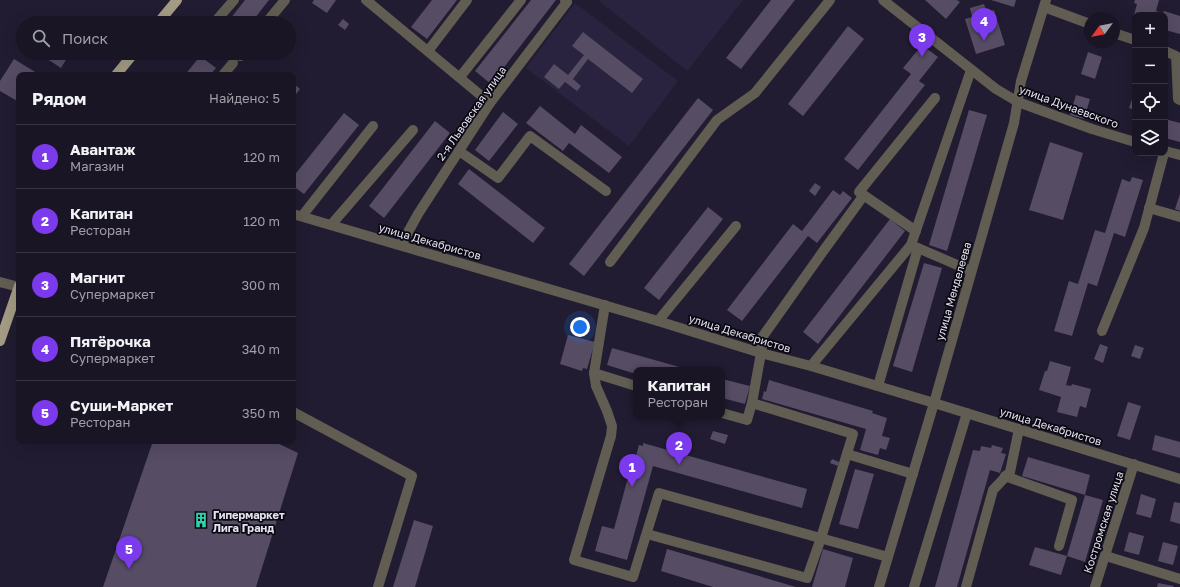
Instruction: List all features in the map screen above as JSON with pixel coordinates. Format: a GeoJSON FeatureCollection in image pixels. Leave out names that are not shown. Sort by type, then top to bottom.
{"type":"FeatureCollection","features":[{"type":"Feature","properties":{"kind":"main road"},"geometry":{"type":"LineString","coordinates":[[164,16],[177,0]]}},
{"type":"Feature","properties":{"kind":"main road"},"geometry":{"type":"LineString","coordinates":[[118,72],[128,60]]}},
{"type":"Feature","properties":{"kind":"main road"},"geometry":{"type":"LineString","coordinates":[[0,341],[16,295]]}},
{"type":"Feature","properties":{"kind":"street"},"geometry":{"type":"LineString","coordinates":[[220,16],[234,0]]}},
{"type":"Feature","properties":{"kind":"street"},"geometry":{"type":"LineString","coordinates":[[272,16],[285,0]]}},
{"type":"Feature","properties":{"kind":"street"},"geometry":{"type":"LineString","coordinates":[[366,0],[490,103]]}},
{"type":"Feature","properties":{"kind":"street"},"geometry":{"type":"LineString","coordinates":[[428,52],[467,0]]}},
{"type":"Feature","properties":{"kind":"street"},"geometry":{"type":"LineString","coordinates":[[460,77],[521,0]]}},
{"type":"Feature","properties":{"kind":"street","name":"2-я Львовская улица"},"geometry":{"type":"LineString","coordinates":[[401,245],[418,214],[490,103],[567,2],[565,0]]}},
{"type":"Feature","properties":{"kind":"street"},"geometry":{"type":"LineString","coordinates":[[610,262],[717,120],[755,93],[830,0]]}},
{"type":"Feature","properties":{"kind":"street","name":"улица Дунаевского"},"geometry":{"type":"LineString","coordinates":[[883,0],[996,89],[1018,102],[1092,129],[1132,141]]}},
{"type":"Feature","properties":{"kind":"street"},"geometry":{"type":"LineString","coordinates":[[1045,3],[1084,21]]}},
{"type":"Feature","properties":{"kind":"street","name":"улица Менделеева"},"geometry":{"type":"LineString","coordinates":[[879,587],[934,403],[1014,123],[1021,80],[1045,3]]}},
{"type":"Feature","properties":{"kind":"street"},"geometry":{"type":"LineString","coordinates":[[1120,35],[1132,39]]}},
{"type":"Feature","properties":{"kind":"street"},"geometry":{"type":"LineString","coordinates":[[1168,52],[1176,56],[1178,100],[1180,100]]}},
{"type":"Feature","properties":{"kind":"street"},"geometry":{"type":"LineString","coordinates":[[225,72],[232,63]]}},
{"type":"Feature","properties":{"kind":"street"},"geometry":{"type":"LineString","coordinates":[[878,386],[915,246],[916,231],[971,70]]}},
{"type":"Feature","properties":{"kind":"street"},"geometry":{"type":"LineString","coordinates":[[916,231],[859,192],[935,98]]}},
{"type":"Feature","properties":{"kind":"street"},"geometry":{"type":"LineString","coordinates":[[298,215],[373,126]]}},
{"type":"Feature","properties":{"kind":"street"},"geometry":{"type":"LineString","coordinates":[[331,225],[412,130]]}},
{"type":"Feature","properties":{"kind":"street"},"geometry":{"type":"LineString","coordinates":[[459,151],[498,178],[530,136],[606,191]]}},
{"type":"Feature","properties":{"kind":"street"},"geometry":{"type":"LineString","coordinates":[[1168,153],[1180,155]]}},
{"type":"Feature","properties":{"kind":"street"},"geometry":{"type":"LineString","coordinates":[[1102,332],[1144,228],[1163,156]]}},
{"type":"Feature","properties":{"kind":"street"},"geometry":{"type":"LineString","coordinates":[[725,414],[747,420],[752,403],[763,336],[864,195]]}},
{"type":"Feature","properties":{"kind":"street"},"geometry":{"type":"LineString","coordinates":[[1149,208],[1180,217]]}},
{"type":"Feature","properties":{"kind":"street","name":"улица Декабристов"},"geometry":{"type":"LineString","coordinates":[[298,215],[605,305],[761,353],[878,386],[1180,479]]}},
{"type":"Feature","properties":{"kind":"street"},"geometry":{"type":"LineString","coordinates":[[658,321],[736,226]]}},
{"type":"Feature","properties":{"kind":"street"},"geometry":{"type":"LineString","coordinates":[[915,246],[971,271]]}},
{"type":"Feature","properties":{"kind":"street"},"geometry":{"type":"LineString","coordinates":[[811,366],[915,246]]}},
{"type":"Feature","properties":{"kind":"street"},"geometry":{"type":"LineString","coordinates":[[0,282],[16,285]]}},
{"type":"Feature","properties":{"kind":"street"},"geometry":{"type":"LineString","coordinates":[[605,305],[594,373],[596,386],[612,426],[611,436],[574,560],[633,577],[659,493],[888,557]]}},
{"type":"Feature","properties":{"kind":"street"},"geometry":{"type":"LineString","coordinates":[[594,373],[633,385]]}},
{"type":"Feature","properties":{"kind":"street"},"geometry":{"type":"LineString","coordinates":[[647,534],[807,578],[854,434],[752,403]]}},
{"type":"Feature","properties":{"kind":"street"},"geometry":{"type":"LineString","coordinates":[[914,587],[966,413]]}},
{"type":"Feature","properties":{"kind":"street"},"geometry":{"type":"LineString","coordinates":[[296,414],[412,476],[378,587]]}},
{"type":"Feature","properties":{"kind":"street"},"geometry":{"type":"LineString","coordinates":[[966,587],[993,490],[1010,472],[1019,429]]}},
{"type":"Feature","properties":{"kind":"street"},"geometry":{"type":"LineString","coordinates":[[847,454],[913,474]]}},
{"type":"Feature","properties":{"kind":"street","name":"Костромская улица"},"geometry":{"type":"LineString","coordinates":[[1095,587],[1134,464]]}},
{"type":"Feature","properties":{"kind":"street"},"geometry":{"type":"LineString","coordinates":[[1005,476],[1072,500],[1060,546]]}},
{"type":"Feature","properties":{"kind":"street"},"geometry":{"type":"LineString","coordinates":[[1106,556],[1180,579]]}},
{"type":"Feature","properties":{"kind":"shaded area"},"geometry":{"type":"Polygon","coordinates":[[[598,0],[743,0],[687,71],[598,0]]]}},
{"type":"Feature","properties":{"kind":"shaded area"},"geometry":{"type":"Polygon","coordinates":[[[575,3],[678,81],[629,146],[526,68],[575,3]]]}},
{"type":"Feature","properties":{"kind":"building"},"geometry":{"type":"Polygon","coordinates":[[[245,0],[269,0],[256,16],[232,16],[245,0]]]}},
{"type":"Feature","properties":{"kind":"building"},"geometry":{"type":"Polygon","coordinates":[[[314,0],[336,0],[327,13],[312,3],[314,0]]]}},
{"type":"Feature","properties":{"kind":"building"},"geometry":{"type":"Polygon","coordinates":[[[432,0],[457,0],[427,39],[411,27],[432,0]]]}},
{"type":"Feature","properties":{"kind":"building"},"geometry":{"type":"Polygon","coordinates":[[[531,0],[556,0],[491,84],[475,71],[531,0]]]}},
{"type":"Feature","properties":{"kind":"building"},"geometry":{"type":"Polygon","coordinates":[[[771,0],[795,0],[741,69],[726,58],[771,0]]]}},
{"type":"Feature","properties":{"kind":"building"},"geometry":{"type":"Polygon","coordinates":[[[925,0],[957,0],[960,2],[946,19],[925,0]]]}},
{"type":"Feature","properties":{"kind":"building"},"geometry":{"type":"Polygon","coordinates":[[[991,0],[1016,0],[1014,7],[991,0]]]}},
{"type":"Feature","properties":{"kind":"building"},"geometry":{"type":"Polygon","coordinates":[[[1135,0],[1159,0],[1156,11],[1160,12],[1135,12],[1137,4],[1134,3],[1135,0]]]}},
{"type":"Feature","properties":{"kind":"building"},"geometry":{"type":"Polygon","coordinates":[[[984,4],[987,12],[994,10],[1005,45],[976,54],[965,19],[972,17],[970,8],[984,4]]]}},
{"type":"Feature","properties":{"kind":"building"},"geometry":{"type":"Polygon","coordinates":[[[1168,12],[1180,16],[1180,34],[1168,31],[1168,12]]]}},
{"type":"Feature","properties":{"kind":"building"},"geometry":{"type":"Polygon","coordinates":[[[343,19],[349,24],[345,30],[338,25],[343,19]]]}},
{"type":"Feature","properties":{"kind":"building"},"geometry":{"type":"Polygon","coordinates":[[[848,26],[864,39],[803,116],[788,104],[848,26]]]}},
{"type":"Feature","properties":{"kind":"building"},"geometry":{"type":"Polygon","coordinates":[[[583,32],[643,79],[632,93],[588,59],[573,79],[581,86],[577,91],[565,82],[559,89],[544,77],[554,64],[568,75],[584,55],[572,46],[583,32]]]}},
{"type":"Feature","properties":{"kind":"building"},"geometry":{"type":"Polygon","coordinates":[[[922,45],[938,57],[919,81],[925,85],[858,170],[844,159],[911,74],[903,68],[922,45]]]}},
{"type":"Feature","properties":{"kind":"building"},"geometry":{"type":"Polygon","coordinates":[[[1088,52],[1102,57],[1095,79],[1081,74],[1088,52]]]}},
{"type":"Feature","properties":{"kind":"building"},"geometry":{"type":"Polygon","coordinates":[[[14,59],[35,72],[16,72],[16,100],[0,91],[0,81],[14,59]]]}},
{"type":"Feature","properties":{"kind":"building"},"geometry":{"type":"Polygon","coordinates":[[[49,60],[66,60],[61,68],[49,60]]]}},
{"type":"Feature","properties":{"kind":"building"},"geometry":{"type":"Polygon","coordinates":[[[197,60],[205,60],[216,68],[213,72],[187,72],[197,60]]]}},
{"type":"Feature","properties":{"kind":"building"},"geometry":{"type":"Polygon","coordinates":[[[296,86],[300,89],[296,94],[296,86]]]}},
{"type":"Feature","properties":{"kind":"building"},"geometry":{"type":"Polygon","coordinates":[[[1076,95],[1090,99],[1084,119],[1070,115],[1076,95]]]}},
{"type":"Feature","properties":{"kind":"building"},"geometry":{"type":"Polygon","coordinates":[[[698,98],[713,110],[584,276],[569,264],[698,98]]]}},
{"type":"Feature","properties":{"kind":"building"},"geometry":{"type":"Polygon","coordinates":[[[1132,99],[1132,109],[1129,108],[1132,99]]]}},
{"type":"Feature","properties":{"kind":"building"},"geometry":{"type":"Polygon","coordinates":[[[540,106],[575,134],[581,125],[622,157],[609,173],[569,143],[563,151],[526,123],[540,106]]]}},
{"type":"Feature","properties":{"kind":"building"},"geometry":{"type":"Polygon","coordinates":[[[969,110],[987,115],[947,251],[929,245],[969,110]]]}},
{"type":"Feature","properties":{"kind":"building"},"geometry":{"type":"Polygon","coordinates":[[[503,112],[518,124],[489,161],[475,150],[503,112]]]}},
{"type":"Feature","properties":{"kind":"building"},"geometry":{"type":"Polygon","coordinates":[[[344,113],[359,125],[304,194],[296,188],[296,173],[344,113]]]}},
{"type":"Feature","properties":{"kind":"building"},"geometry":{"type":"Polygon","coordinates":[[[1168,120],[1180,123],[1180,142],[1168,139],[1168,120]]]}},
{"type":"Feature","properties":{"kind":"building"},"geometry":{"type":"Polygon","coordinates":[[[435,121],[450,133],[384,218],[369,206],[435,121]]]}},
{"type":"Feature","properties":{"kind":"building"},"geometry":{"type":"Polygon","coordinates":[[[1050,142],[1083,153],[1063,220],[1029,210],[1050,142]]]}},
{"type":"Feature","properties":{"kind":"building"},"geometry":{"type":"Polygon","coordinates":[[[469,169],[545,228],[533,243],[458,184],[469,169]]]}},
{"type":"Feature","properties":{"kind":"building"},"geometry":{"type":"Polygon","coordinates":[[[1132,177],[1143,180],[1125,237],[1114,233],[1097,286],[1088,283],[1072,336],[1054,331],[1069,281],[1078,284],[1095,230],[1105,233],[1122,179],[1130,182],[1132,177]]]}},
{"type":"Feature","properties":{"kind":"building"},"geometry":{"type":"Polygon","coordinates":[[[815,183],[821,187],[815,196],[809,191],[815,183]]]}},
{"type":"Feature","properties":{"kind":"building"},"geometry":{"type":"Polygon","coordinates":[[[833,190],[840,195],[843,191],[852,198],[817,243],[808,236],[742,321],[727,310],[793,224],[802,231],[833,190]]]}},
{"type":"Feature","properties":{"kind":"building"},"geometry":{"type":"Polygon","coordinates":[[[1180,194],[1180,211],[1175,209],[1180,194]]]}},
{"type":"Feature","properties":{"kind":"building"},"geometry":{"type":"Polygon","coordinates":[[[708,207],[723,219],[659,300],[644,288],[708,207]]]}},
{"type":"Feature","properties":{"kind":"building"},"geometry":{"type":"Polygon","coordinates":[[[890,219],[905,231],[818,344],[803,332],[890,219]]]}},
{"type":"Feature","properties":{"kind":"building"},"geometry":{"type":"Polygon","coordinates":[[[924,263],[942,268],[912,372],[893,366],[924,263]]]}},
{"type":"Feature","properties":{"kind":"building"},"geometry":{"type":"Polygon","coordinates":[[[568,335],[595,342],[587,369],[583,368],[582,371],[560,364],[568,335]]]}},
{"type":"Feature","properties":{"kind":"building"},"geometry":{"type":"Polygon","coordinates":[[[1100,344],[1108,347],[1103,363],[1094,359],[1100,344]]]}},
{"type":"Feature","properties":{"kind":"building"},"geometry":{"type":"Polygon","coordinates":[[[1135,345],[1144,348],[1140,359],[1131,356],[1135,345]]]}},
{"type":"Feature","properties":{"kind":"building"},"geometry":{"type":"Polygon","coordinates":[[[612,348],[679,367],[633,367],[633,373],[607,365],[612,348]]]}},
{"type":"Feature","properties":{"kind":"building"},"geometry":{"type":"Polygon","coordinates":[[[1050,361],[1071,367],[1066,385],[1071,386],[1072,384],[1091,389],[1086,408],[1080,406],[1077,417],[1057,412],[1061,397],[1039,390],[1050,361]]]}},
{"type":"Feature","properties":{"kind":"building"},"geometry":{"type":"Polygon","coordinates":[[[725,380],[750,386],[745,404],[725,399],[725,380]]]}},
{"type":"Feature","properties":{"kind":"building"},"geometry":{"type":"Polygon","coordinates":[[[769,380],[873,411],[872,413],[887,418],[882,436],[890,438],[886,450],[880,448],[878,455],[860,450],[866,429],[762,399],[764,391],[766,392],[769,380]]]}},
{"type":"Feature","properties":{"kind":"building"},"geometry":{"type":"Polygon","coordinates":[[[1128,402],[1141,406],[1130,440],[1117,436],[1128,402]]]}},
{"type":"Feature","properties":{"kind":"building"},"geometry":{"type":"Polygon","coordinates":[[[713,431],[728,435],[725,444],[710,439],[713,431]]]}},
{"type":"Feature","properties":{"kind":"building"},"geometry":{"type":"Polygon","coordinates":[[[1155,435],[1180,442],[1180,458],[1152,450],[1155,435]]]}},
{"type":"Feature","properties":{"kind":"building"},"geometry":{"type":"Polygon","coordinates":[[[643,443],[807,489],[802,508],[653,466],[627,560],[595,551],[602,526],[614,529],[630,470],[632,470],[639,445],[643,446],[643,443]]]}},
{"type":"Feature","properties":{"kind":"building","name":"Гипермаркет Лига Гранд"},"geometry":{"type":"Polygon","coordinates":[[[152,444],[279,444],[298,453],[256,587],[103,587],[152,444]]]}},
{"type":"Feature","properties":{"kind":"building"},"geometry":{"type":"Polygon","coordinates":[[[992,445],[1003,448],[1001,453],[1006,454],[1000,473],[990,470],[957,587],[935,587],[973,450],[980,451],[981,446],[991,448],[992,445]]]}},
{"type":"Feature","properties":{"kind":"building"},"geometry":{"type":"Polygon","coordinates":[[[1028,457],[1090,475],[1085,495],[1022,476],[1028,457]]]}},
{"type":"Feature","properties":{"kind":"building"},"geometry":{"type":"Polygon","coordinates":[[[832,459],[839,462],[838,466],[830,463],[832,459]]]}},
{"type":"Feature","properties":{"kind":"building"},"geometry":{"type":"Polygon","coordinates":[[[855,469],[874,474],[858,529],[839,524],[855,469]]]}},
{"type":"Feature","properties":{"kind":"building"},"geometry":{"type":"Polygon","coordinates":[[[1141,494],[1156,499],[1151,518],[1136,514],[1141,494]]]}},
{"type":"Feature","properties":{"kind":"building"},"geometry":{"type":"Polygon","coordinates":[[[1085,495],[1103,500],[1085,562],[1067,556],[1085,495]]]}},
{"type":"Feature","properties":{"kind":"building"},"geometry":{"type":"Polygon","coordinates":[[[1174,502],[1180,503],[1180,524],[1170,521],[1174,502]]]}},
{"type":"Feature","properties":{"kind":"building"},"geometry":{"type":"Polygon","coordinates":[[[414,520],[433,526],[415,587],[393,587],[414,520]]]}},
{"type":"Feature","properties":{"kind":"building"},"geometry":{"type":"Polygon","coordinates":[[[1129,532],[1144,536],[1139,555],[1124,551],[1129,532]]]}},
{"type":"Feature","properties":{"kind":"building"},"geometry":{"type":"Polygon","coordinates":[[[1163,542],[1178,546],[1173,565],[1158,561],[1163,542]]]}},
{"type":"Feature","properties":{"kind":"building"},"geometry":{"type":"Polygon","coordinates":[[[1035,547],[1067,556],[1061,575],[1029,565],[1035,547]]]}},
{"type":"Feature","properties":{"kind":"building"},"geometry":{"type":"Polygon","coordinates":[[[667,549],[796,587],[713,587],[661,571],[667,549]]]}},
{"type":"Feature","properties":{"kind":"building"},"geometry":{"type":"Polygon","coordinates":[[[823,549],[853,558],[845,587],[812,587],[823,549]]]}},
{"type":"Feature","properties":{"kind":"building"},"geometry":{"type":"Polygon","coordinates":[[[1158,583],[1174,586],[1157,587],[1158,583]]]}},
{"type":"Feature","properties":{"kind":"place","name":"Пятёрочка"},"geometry":{"type":"Point","coordinates":[984,41]}},
{"type":"Feature","properties":{"kind":"place","name":"Магнит"},"geometry":{"type":"Point","coordinates":[922,57]}},
{"type":"Feature","properties":{"kind":"place","name":"Капитан"},"geometry":{"type":"Point","coordinates":[679,465]}},
{"type":"Feature","properties":{"kind":"place","name":"Авантаж"},"geometry":{"type":"Point","coordinates":[632,487]}},
{"type":"Feature","properties":{"kind":"place","name":"Гипермаркет Лига Гранд"},"geometry":{"type":"Point","coordinates":[201,520]}},
{"type":"Feature","properties":{"kind":"place","name":"Суши-Маркет"},"geometry":{"type":"Point","coordinates":[129,569]}}]}
